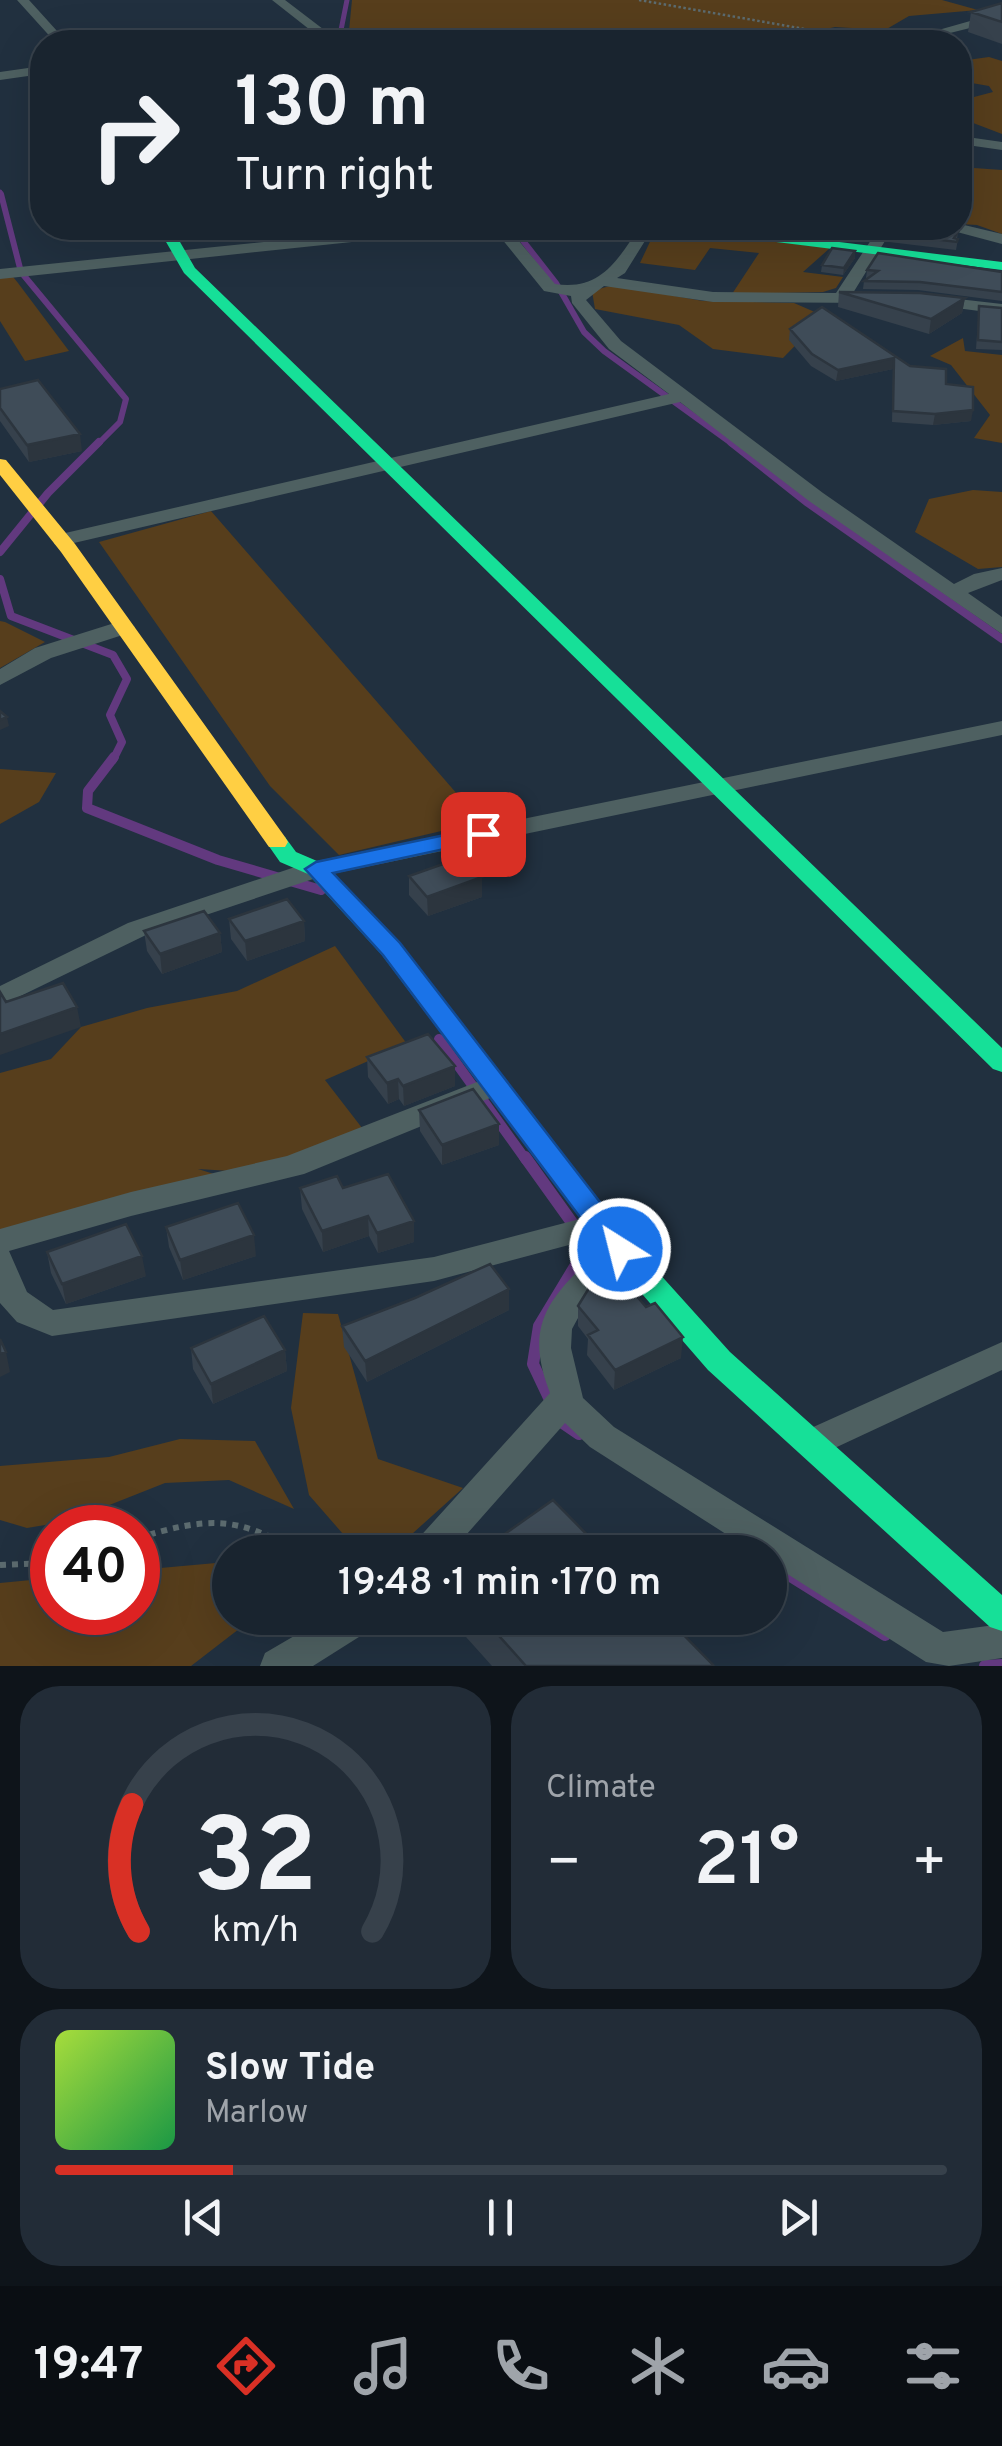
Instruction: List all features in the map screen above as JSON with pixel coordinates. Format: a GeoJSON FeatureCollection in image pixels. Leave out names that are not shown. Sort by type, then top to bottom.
{"type":"FeatureCollection","features":[{"type":"Feature","properties":{"kind":"street"},"geometry":{"type":"LineString","coordinates":[[24,0],[50,30]]}},
{"type":"Feature","properties":{"kind":"street"},"geometry":{"type":"LineString","coordinates":[[278,0],[317,30]]}},
{"type":"Feature","properties":{"kind":"street"},"geometry":{"type":"LineString","coordinates":[[948,30],[1002,16]]}},
{"type":"Feature","properties":{"kind":"street"},"geometry":{"type":"LineString","coordinates":[[0,76],[30,72]]}},
{"type":"Feature","properties":{"kind":"street"},"geometry":{"type":"LineString","coordinates":[[972,142],[1002,146]]}},
{"type":"Feature","properties":{"kind":"street"},"geometry":{"type":"LineString","coordinates":[[972,230],[1002,239]]}},
{"type":"Feature","properties":{"kind":"street"},"geometry":{"type":"LineString","coordinates":[[171,240],[178,255],[386,464],[1002,1063]]}},
{"type":"Feature","properties":{"kind":"street"},"geometry":{"type":"LineString","coordinates":[[0,274],[322,240]]}},
{"type":"Feature","properties":{"kind":"street"},"geometry":{"type":"LineString","coordinates":[[510,240],[550,288],[580,292],[619,270],[638,240]]}},
{"type":"Feature","properties":{"kind":"street"},"geometry":{"type":"LineString","coordinates":[[797,240],[1002,266]]}},
{"type":"Feature","properties":{"kind":"street"},"geometry":{"type":"LineString","coordinates":[[842,296],[878,240]]}},
{"type":"Feature","properties":{"kind":"street"},"geometry":{"type":"LineString","coordinates":[[603,280],[712,297],[885,298]]}},
{"type":"Feature","properties":{"kind":"street"},"geometry":{"type":"LineString","coordinates":[[580,292],[578,300],[591,320],[616,345],[816,496],[1002,626]]}},
{"type":"Feature","properties":{"kind":"street"},"geometry":{"type":"LineString","coordinates":[[918,300],[1002,309]]}},
{"type":"Feature","properties":{"kind":"street"},"geometry":{"type":"LineString","coordinates":[[61,540],[684,396]]}},
{"type":"Feature","properties":{"kind":"street"},"geometry":{"type":"LineString","coordinates":[[0,464],[17,480],[61,540],[288,858],[316,869],[392,949],[611,1237],[719,1361],[1002,1616]]}},
{"type":"Feature","properties":{"kind":"street"},"geometry":{"type":"LineString","coordinates":[[954,592],[982,578],[1002,574]]}},
{"type":"Feature","properties":{"kind":"street"},"geometry":{"type":"LineString","coordinates":[[0,678],[43,653],[124,627]]}},
{"type":"Feature","properties":{"kind":"street"},"geometry":{"type":"LineString","coordinates":[[0,996],[137,929],[316,869],[1002,728]]}},
{"type":"Feature","properties":{"kind":"street"},"geometry":{"type":"LineString","coordinates":[[0,1241],[130,1204],[293,1166],[495,1085]]}},
{"type":"Feature","properties":{"kind":"street"},"geometry":{"type":"LineString","coordinates":[[0,1260],[10,1298],[29,1315],[52,1324],[434,1269],[611,1237]]}},
{"type":"Feature","properties":{"kind":"street"},"geometry":{"type":"LineString","coordinates":[[444,1535],[568,1395],[558,1375],[551,1337],[562,1310],[611,1237]]}},
{"type":"Feature","properties":{"kind":"street"},"geometry":{"type":"LineString","coordinates":[[812,1442],[1002,1355]]}},
{"type":"Feature","properties":{"kind":"street"},"geometry":{"type":"LineString","coordinates":[[564,1402],[602,1437],[939,1650],[1002,1641]]}},
{"type":"Feature","properties":{"kind":"street"},"geometry":{"type":"LineString","coordinates":[[279,1666],[330,1635]]}},
{"type":"Feature","properties":{"kind":"path"},"geometry":{"type":"LineString","coordinates":[[639,0],[810,30]]}},
{"type":"Feature","properties":{"kind":"path"},"geometry":{"type":"LineString","coordinates":[[160,1532],[196,1521],[235,1520],[272,1535]]}},
{"type":"Feature","properties":{"kind":"path"},"geometry":{"type":"LineString","coordinates":[[0,1565],[30,1564]]}},
{"type":"Feature","properties":{"kind":"shaded area"},"geometry":{"type":"Polygon","coordinates":[[[352,0],[942,0],[978,10],[909,16],[885,30],[349,30],[352,0]]]}},
{"type":"Feature","properties":{"kind":"shaded area"},"geometry":{"type":"Polygon","coordinates":[[[989,57],[1002,61],[1002,134],[972,123],[972,99],[993,92],[989,86],[972,83],[972,59],[989,57]]]}},
{"type":"Feature","properties":{"kind":"shaded area"},"geometry":{"type":"Polygon","coordinates":[[[972,168],[1002,170],[1002,234],[972,225],[972,168]]]}},
{"type":"Feature","properties":{"kind":"shaded area"},"geometry":{"type":"Polygon","coordinates":[[[651,240],[757,240],[830,248],[803,272],[843,277],[836,288],[823,292],[732,294],[759,253],[710,248],[695,270],[640,263],[651,240]]]}},
{"type":"Feature","properties":{"kind":"shaded area"},"geometry":{"type":"Polygon","coordinates":[[[10,273],[69,351],[25,361],[0,321],[0,274],[10,273]]]}},
{"type":"Feature","properties":{"kind":"shaded area"},"geometry":{"type":"Polygon","coordinates":[[[613,285],[703,301],[794,303],[824,316],[783,358],[713,349],[679,325],[595,309],[592,291],[613,285]]]}},
{"type":"Feature","properties":{"kind":"shaded area"},"geometry":{"type":"Polygon","coordinates":[[[963,338],[965,351],[1002,355],[1002,443],[974,438],[990,415],[951,365],[930,356],[963,338]]]}},
{"type":"Feature","properties":{"kind":"shaded area"},"geometry":{"type":"Polygon","coordinates":[[[973,490],[1002,492],[1002,567],[978,569],[915,532],[929,499],[973,490]]]}},
{"type":"Feature","properties":{"kind":"shaded area"},"geometry":{"type":"Polygon","coordinates":[[[211,511],[484,821],[339,855],[270,786],[99,542],[211,511]]]}},
{"type":"Feature","properties":{"kind":"shaded area"},"geometry":{"type":"Polygon","coordinates":[[[0,621],[5,622],[45,642],[0,668],[0,621]]]}},
{"type":"Feature","properties":{"kind":"shaded area"},"geometry":{"type":"Polygon","coordinates":[[[0,769],[56,773],[39,802],[0,824],[0,769]]]}},
{"type":"Feature","properties":{"kind":"shaded area"},"geometry":{"type":"Polygon","coordinates":[[[335,946],[407,1044],[325,1080],[369,1137],[265,1173],[198,1169],[233,1180],[0,1232],[0,1073],[51,1059],[81,1027],[147,1008],[237,991],[335,946]]]}},
{"type":"Feature","properties":{"kind":"shaded area"},"geometry":{"type":"Polygon","coordinates":[[[303,1313],[338,1314],[378,1459],[463,1488],[411,1535],[342,1535],[309,1495],[291,1408],[303,1313]]]}},
{"type":"Feature","properties":{"kind":"shaded area"},"geometry":{"type":"Polygon","coordinates":[[[180,1439],[255,1441],[294,1509],[229,1480],[165,1483],[109,1505],[30,1505],[30,1528],[0,1520],[0,1466],[109,1457],[180,1439]]]}},
{"type":"Feature","properties":{"kind":"shaded area"},"geometry":{"type":"Polygon","coordinates":[[[212,1563],[212,1635],[231,1635],[191,1666],[0,1666],[0,1583],[30,1580],[30,1635],[160,1635],[160,1568],[212,1563]]]}},
{"type":"Feature","properties":{"kind":"building"},"geometry":{"type":"Polygon","coordinates":[[[1002,3],[1002,22],[971,12],[1002,3]]]}},
{"type":"Feature","properties":{"kind":"building"},"geometry":{"type":"Polygon","coordinates":[[[832,248],[855,251],[844,268],[822,265],[832,248]]]}},
{"type":"Feature","properties":{"kind":"building"},"geometry":{"type":"Polygon","coordinates":[[[878,253],[1002,272],[1002,292],[920,282],[864,281],[878,271],[867,270],[878,253]]]}},
{"type":"Feature","properties":{"kind":"building"},"geometry":{"type":"Polygon","coordinates":[[[839,292],[920,293],[965,298],[931,319],[839,292]]]}},
{"type":"Feature","properties":{"kind":"building"},"geometry":{"type":"Polygon","coordinates":[[[979,306],[1002,308],[1002,342],[978,340],[979,306]]]}},
{"type":"Feature","properties":{"kind":"building"},"geometry":{"type":"Polygon","coordinates":[[[822,307],[910,366],[946,369],[946,384],[973,387],[973,410],[935,414],[893,411],[894,358],[838,370],[812,354],[790,329],[822,307]]]}},
{"type":"Feature","properties":{"kind":"building"},"geometry":{"type":"Polygon","coordinates":[[[38,380],[80,434],[27,445],[0,408],[0,389],[38,380]]]}},
{"type":"Feature","properties":{"kind":"building"},"geometry":{"type":"Polygon","coordinates":[[[463,857],[482,877],[427,897],[409,876],[463,857]]]}},
{"type":"Feature","properties":{"kind":"building"},"geometry":{"type":"Polygon","coordinates":[[[287,899],[304,921],[245,941],[229,919],[287,899]]]}},
{"type":"Feature","properties":{"kind":"building"},"geometry":{"type":"Polygon","coordinates":[[[204,911],[220,933],[160,954],[144,931],[204,911]]]}},
{"type":"Feature","properties":{"kind":"building"},"geometry":{"type":"Polygon","coordinates":[[[63,983],[77,1007],[0,1034],[0,992],[6,1002],[63,983]]]}},
{"type":"Feature","properties":{"kind":"building"},"geometry":{"type":"Polygon","coordinates":[[[428,1034],[455,1066],[403,1086],[398,1079],[387,1083],[367,1057],[428,1034]]]}},
{"type":"Feature","properties":{"kind":"building"},"geometry":{"type":"Polygon","coordinates":[[[473,1089],[499,1124],[442,1145],[419,1110],[473,1089]]]}},
{"type":"Feature","properties":{"kind":"building"},"geometry":{"type":"Polygon","coordinates":[[[388,1174],[414,1221],[377,1233],[368,1216],[322,1231],[300,1188],[337,1176],[343,1188],[388,1174]]]}},
{"type":"Feature","properties":{"kind":"building"},"geometry":{"type":"Polygon","coordinates":[[[238,1203],[254,1235],[180,1260],[166,1227],[238,1203]]]}},
{"type":"Feature","properties":{"kind":"building"},"geometry":{"type":"Polygon","coordinates":[[[126,1224],[142,1256],[62,1284],[47,1252],[126,1224]]]}},
{"type":"Feature","properties":{"kind":"building"},"geometry":{"type":"Polygon","coordinates":[[[490,1264],[509,1289],[365,1361],[342,1326],[415,1298],[490,1264]]]}},
{"type":"Feature","properties":{"kind":"building"},"geometry":{"type":"Polygon","coordinates":[[[618,1274],[646,1307],[655,1303],[683,1337],[615,1370],[588,1335],[598,1330],[578,1306],[589,1288],[618,1274]]]}},
{"type":"Feature","properties":{"kind":"building"},"geometry":{"type":"Polygon","coordinates":[[[264,1316],[285,1350],[211,1384],[191,1348],[264,1316]]]}},
{"type":"Feature","properties":{"kind":"building"},"geometry":{"type":"Polygon","coordinates":[[[553,1500],[587,1535],[503,1535],[553,1500]]]}},
{"type":"Feature","properties":{"kind":"building"},"geometry":{"type":"Polygon","coordinates":[[[498,1635],[684,1635],[713,1665],[711,1666],[526,1666],[498,1635]]]}},
{"type":"Feature","properties":{"kind":"waterway"},"geometry":{"type":"LineString","coordinates":[[341,30],[347,0]]}},
{"type":"Feature","properties":{"kind":"waterway"},"geometry":{"type":"LineString","coordinates":[[0,192],[1,197]]}},
{"type":"Feature","properties":{"kind":"waterway"},"geometry":{"type":"LineString","coordinates":[[1,194],[21,272],[126,399],[120,422],[97,445]]}},
{"type":"Feature","properties":{"kind":"waterway"},"geometry":{"type":"LineString","coordinates":[[522,240],[556,283],[584,332],[604,351],[734,445]]}},
{"type":"Feature","properties":{"kind":"waterway"},"geometry":{"type":"LineString","coordinates":[[0,552],[48,493],[99,442]]}},
{"type":"Feature","properties":{"kind":"waterway"},"geometry":{"type":"LineString","coordinates":[[731,442],[808,503],[1002,639]]}},
{"type":"Feature","properties":{"kind":"waterway"},"geometry":{"type":"LineString","coordinates":[[0,579],[11,616],[113,655],[127,679],[110,715],[122,742],[113,760]]}},
{"type":"Feature","properties":{"kind":"waterway"},"geometry":{"type":"LineString","coordinates":[[114,757],[88,791],[87,808],[218,860],[321,890]]}},
{"type":"Feature","properties":{"kind":"waterway"},"geometry":{"type":"LineString","coordinates":[[439,1039],[526,1160]]}},
{"type":"Feature","properties":{"kind":"waterway"},"geometry":{"type":"LineString","coordinates":[[525,1157],[588,1245],[539,1326],[533,1364],[560,1421],[579,1434]]}},
{"type":"Feature","properties":{"kind":"waterway"},"geometry":{"type":"LineString","coordinates":[[792,1577],[885,1635]]}},
{"type":"Feature","properties":{"kind":"waterway"},"geometry":{"type":"LineString","coordinates":[[985,1666],[1002,1665]]}},
{"type":"Feature","properties":{"kind":"traffic: fast"},"geometry":{"type":"LineString","coordinates":[[172,240],[189,270],[1002,1063]]}},
{"type":"Feature","properties":{"kind":"traffic: fast"},"geometry":{"type":"LineString","coordinates":[[793,240],[1002,266]]}},
{"type":"Feature","properties":{"kind":"traffic: fast"},"geometry":{"type":"LineString","coordinates":[[277,842],[288,857],[316,869],[391,949],[620,1249],[719,1361],[1002,1616]]}},
{"type":"Feature","properties":{"kind":"traffic: slow"},"geometry":{"type":"LineString","coordinates":[[0,464],[68,548],[277,842]]}},
{"type":"Feature","properties":{"kind":"route"},"geometry":{"type":"LineString","coordinates":[[483,834],[316,869],[392,949],[620,1249]]}}]}
